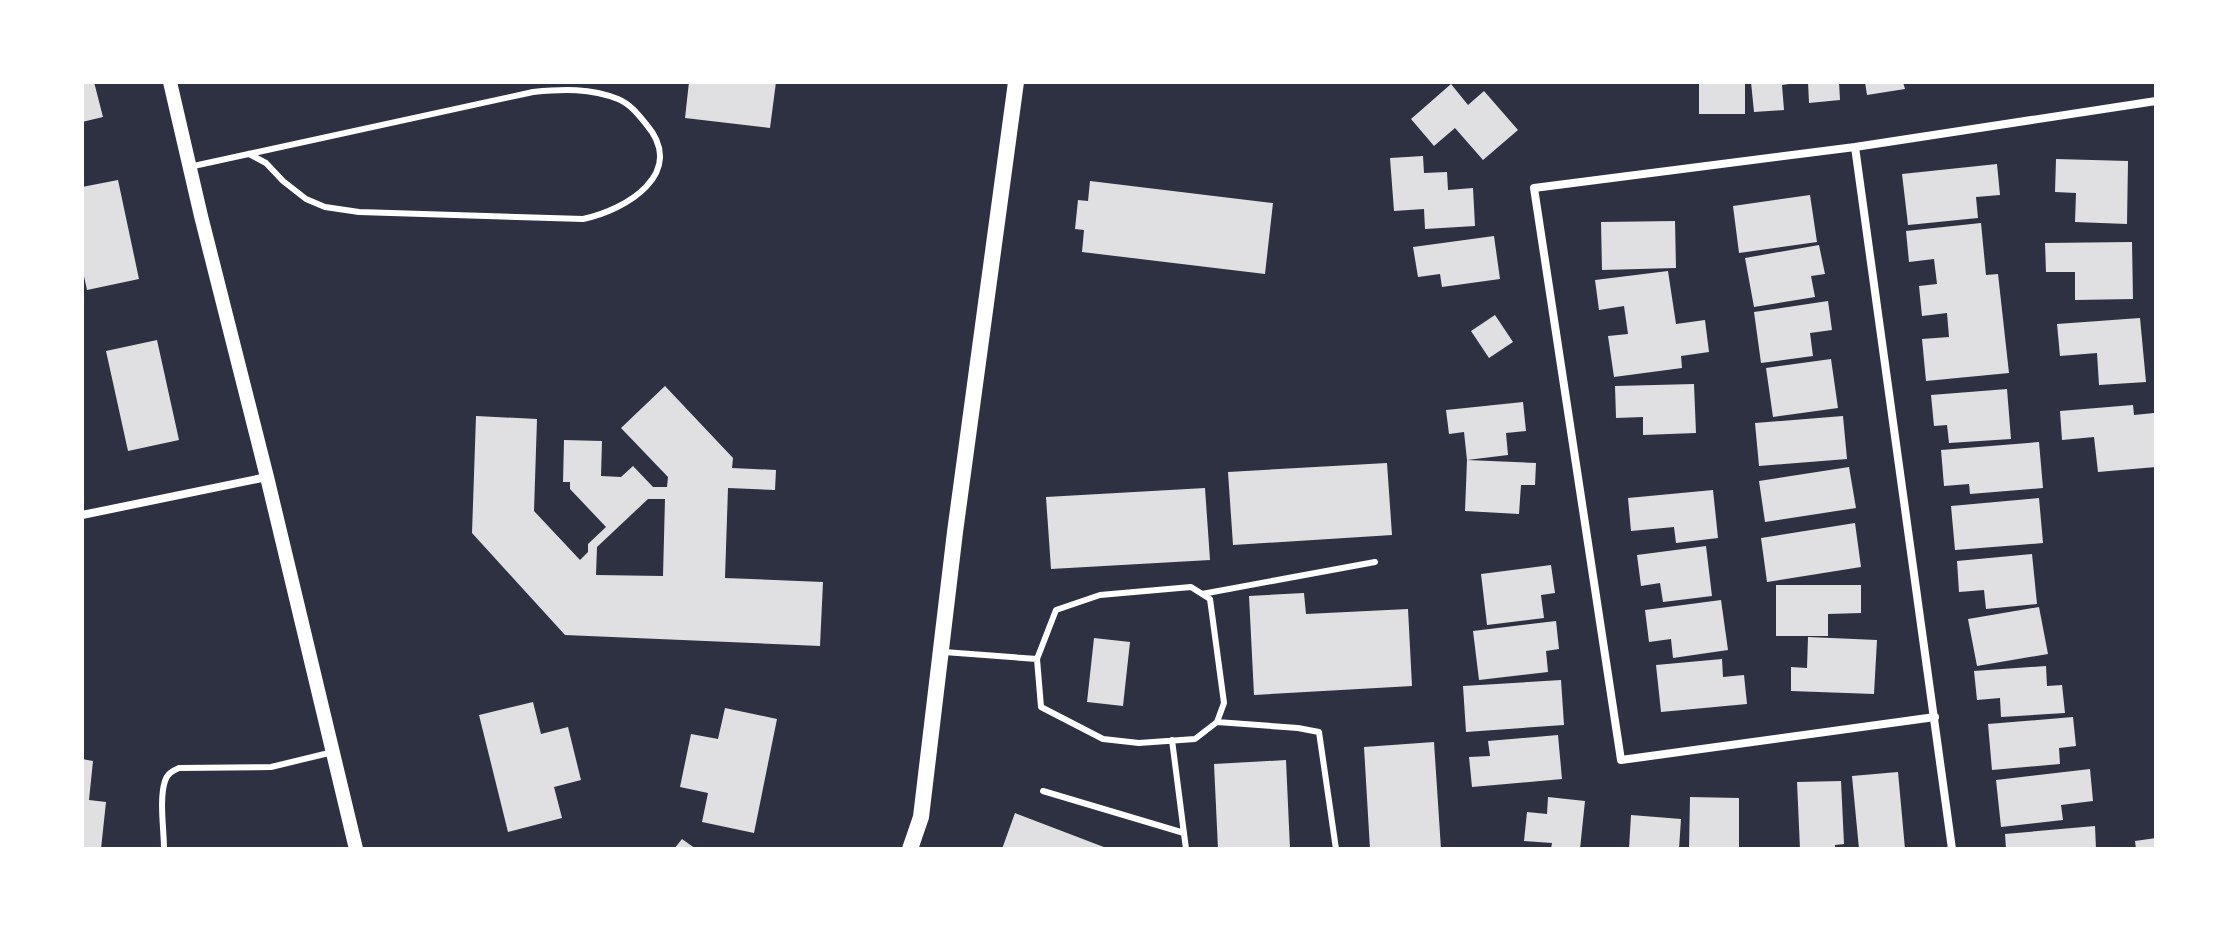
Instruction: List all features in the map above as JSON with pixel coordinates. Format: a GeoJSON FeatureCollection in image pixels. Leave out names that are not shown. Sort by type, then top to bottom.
{"type":"FeatureCollection","features":[{"type":"Feature","properties":{"kind":"main road"},"geometry":{"type":"LineString","coordinates":[[910,849],[921,817],[955,532],[1016,82]]}},
{"type":"Feature","properties":{"kind":"street"},"geometry":{"type":"LineString","coordinates":[[170,82],[356,849]]}},
{"type":"Feature","properties":{"kind":"street"},"geometry":{"type":"LineString","coordinates":[[1935,717],[1621,760],[1534,188],[1855,147],[2156,101]]}},
{"type":"Feature","properties":{"kind":"street"},"geometry":{"type":"LineString","coordinates":[[1855,147],[1952,849]]}},
{"type":"Feature","properties":{"kind":"street"},"geometry":{"type":"LineString","coordinates":[[82,515],[267,477]]}},
{"type":"Feature","properties":{"kind":"lane"},"geometry":{"type":"LineString","coordinates":[[189,167],[533,92],[570,88],[620,100],[633,109],[650,129],[657,145],[659,164],[651,182],[623,206],[583,219],[359,212],[325,207],[306,199],[266,163],[249,154]]}},
{"type":"Feature","properties":{"kind":"lane"},"geometry":{"type":"LineString","coordinates":[[1202,594],[1375,562]]}},
{"type":"Feature","properties":{"kind":"lane"},"geometry":{"type":"LineString","coordinates":[[1191,587],[1210,599],[1224,703],[1217,722],[1195,739],[1139,743],[1103,739],[1041,707],[1037,659],[1056,610],[1100,595],[1191,587]]}},
{"type":"Feature","properties":{"kind":"lane"},"geometry":{"type":"LineString","coordinates":[[941,651],[1037,659]]}},
{"type":"Feature","properties":{"kind":"lane"},"geometry":{"type":"LineString","coordinates":[[1217,722],[1319,732],[1336,849]]}},
{"type":"Feature","properties":{"kind":"lane"},"geometry":{"type":"LineString","coordinates":[[1172,740],[1186,849]]}},
{"type":"Feature","properties":{"kind":"lane"},"geometry":{"type":"LineString","coordinates":[[164,849],[163,796],[165,780],[170,772],[179,768],[271,767],[333,752]]}},
{"type":"Feature","properties":{"kind":"lane"},"geometry":{"type":"LineString","coordinates":[[1043,791],[1184,833]]}},
{"type":"Feature","properties":{"kind":"building"},"geometry":{"type":"Polygon","coordinates":[[[82,82],[94,82],[103,117],[82,122],[82,82]]]}},
{"type":"Feature","properties":{"kind":"building"},"geometry":{"type":"Polygon","coordinates":[[[689,82],[776,82],[770,128],[685,118],[689,82]]]}},
{"type":"Feature","properties":{"kind":"building"},"geometry":{"type":"Polygon","coordinates":[[[1699,82],[1745,82],[1745,114],[1699,114],[1699,82]]]}},
{"type":"Feature","properties":{"kind":"building"},"geometry":{"type":"Polygon","coordinates":[[[1751,82],[1789,82],[1782,85],[1784,110],[1754,112],[1751,82]]]}},
{"type":"Feature","properties":{"kind":"building"},"geometry":{"type":"Polygon","coordinates":[[[1808,82],[1839,82],[1840,100],[1809,103],[1808,82]]]}},
{"type":"Feature","properties":{"kind":"building"},"geometry":{"type":"Polygon","coordinates":[[[1865,82],[1903,82],[1905,89],[1867,95],[1865,82]]]}},
{"type":"Feature","properties":{"kind":"building"},"geometry":{"type":"Polygon","coordinates":[[[1451,84],[1468,105],[1484,91],[1518,130],[1483,160],[1455,128],[1434,146],[1411,119],[1451,84]]]}},
{"type":"Feature","properties":{"kind":"building"},"geometry":{"type":"Polygon","coordinates":[[[1423,156],[1424,173],[1447,172],[1448,190],[1473,188],[1475,226],[1425,229],[1424,209],[1394,211],[1390,158],[1423,156]]]}},
{"type":"Feature","properties":{"kind":"building"},"geometry":{"type":"Polygon","coordinates":[[[2056,159],[2128,161],[2127,224],[2075,222],[2076,193],[2055,192],[2056,159]]]}},
{"type":"Feature","properties":{"kind":"building"},"geometry":{"type":"Polygon","coordinates":[[[1997,164],[2000,195],[1976,197],[1978,218],[1908,225],[1902,174],[1997,164]]]}},
{"type":"Feature","properties":{"kind":"building"},"geometry":{"type":"Polygon","coordinates":[[[118,180],[139,279],[87,290],[82,267],[82,187],[118,180]]]}},
{"type":"Feature","properties":{"kind":"building"},"geometry":{"type":"Polygon","coordinates":[[[1090,181],[1273,203],[1265,274],[1082,252],[1084,230],[1075,229],[1078,200],[1088,201],[1090,181]]]}},
{"type":"Feature","properties":{"kind":"building"},"geometry":{"type":"Polygon","coordinates":[[[1810,195],[1817,242],[1739,253],[1733,206],[1810,195]]]}},
{"type":"Feature","properties":{"kind":"building"},"geometry":{"type":"Polygon","coordinates":[[[1675,221],[1676,268],[1602,270],[1601,222],[1675,221]]]}},
{"type":"Feature","properties":{"kind":"building"},"geometry":{"type":"Polygon","coordinates":[[[1981,223],[1986,275],[1998,274],[2009,373],[1926,381],[1922,339],[1949,337],[1947,313],[1922,316],[1919,286],[1937,284],[1934,259],[1909,262],[1906,231],[1981,223]]]}},
{"type":"Feature","properties":{"kind":"building"},"geometry":{"type":"Polygon","coordinates":[[[1494,236],[1500,279],[1442,287],[1440,274],[1418,277],[1413,247],[1494,236]]]}},
{"type":"Feature","properties":{"kind":"building"},"geometry":{"type":"Polygon","coordinates":[[[2132,242],[2133,299],[2075,300],[2075,272],[2046,272],[2045,243],[2132,242]]]}},
{"type":"Feature","properties":{"kind":"building"},"geometry":{"type":"Polygon","coordinates":[[[1819,245],[1825,274],[1811,276],[1815,297],[1754,307],[1745,258],[1819,245]]]}},
{"type":"Feature","properties":{"kind":"building"},"geometry":{"type":"Polygon","coordinates":[[[1668,271],[1676,324],[1705,320],[1709,352],[1681,356],[1682,368],[1614,377],[1608,336],[1628,334],[1624,306],[1599,310],[1595,280],[1668,271]]]}},
{"type":"Feature","properties":{"kind":"building"},"geometry":{"type":"Polygon","coordinates":[[[1828,301],[1832,330],[1810,333],[1813,356],[1761,363],[1754,312],[1828,301]]]}},
{"type":"Feature","properties":{"kind":"building"},"geometry":{"type":"Polygon","coordinates":[[[1495,315],[1513,342],[1489,358],[1471,331],[1495,315]]]}},
{"type":"Feature","properties":{"kind":"building"},"geometry":{"type":"Polygon","coordinates":[[[2140,318],[2146,382],[2099,385],[2097,353],[2060,356],[2057,324],[2140,318]]]}},
{"type":"Feature","properties":{"kind":"building"},"geometry":{"type":"Polygon","coordinates":[[[157,340],[179,440],[128,451],[106,351],[157,340]]]}},
{"type":"Feature","properties":{"kind":"building"},"geometry":{"type":"Polygon","coordinates":[[[1831,359],[1838,408],[1773,417],[1766,368],[1831,359]]]}},
{"type":"Feature","properties":{"kind":"building"},"geometry":{"type":"Polygon","coordinates":[[[1694,384],[1696,433],[1643,435],[1643,417],[1616,418],[1615,386],[1694,384]]]}},
{"type":"Feature","properties":{"kind":"building"},"geometry":{"type":"Polygon","coordinates":[[[665,386],[733,458],[732,468],[776,470],[775,490],[728,488],[725,578],[823,582],[820,646],[565,635],[472,533],[476,416],[537,419],[534,511],[580,560],[588,552],[588,544],[606,527],[570,489],[570,482],[563,482],[564,440],[602,441],[601,476],[621,477],[633,466],[653,487],[667,487],[668,477],[621,428],[665,386]],[[648,499],[597,547],[596,575],[663,576],[665,499],[648,499]]]}},
{"type":"Feature","properties":{"kind":"building"},"geometry":{"type":"Polygon","coordinates":[[[2007,389],[2011,439],[1949,443],[1947,425],[1934,426],[1931,395],[2007,389]]]}},
{"type":"Feature","properties":{"kind":"building"},"geometry":{"type":"Polygon","coordinates":[[[1523,402],[1526,431],[1506,433],[1508,455],[1467,460],[1464,432],[1449,434],[1446,410],[1523,402]]]}},
{"type":"Feature","properties":{"kind":"building"},"geometry":{"type":"Polygon","coordinates":[[[2133,405],[2134,415],[2154,413],[2156,467],[2098,472],[2094,437],[2062,440],[2060,411],[2133,405]]]}},
{"type":"Feature","properties":{"kind":"building"},"geometry":{"type":"Polygon","coordinates":[[[1843,416],[1847,459],[1759,466],[1755,423],[1843,416]]]}},
{"type":"Feature","properties":{"kind":"building"},"geometry":{"type":"Polygon","coordinates":[[[2039,442],[2043,488],[1970,494],[1969,484],[1944,486],[1941,450],[2039,442]]]}},
{"type":"Feature","properties":{"kind":"building"},"geometry":{"type":"Polygon","coordinates":[[[1467,460],[1536,463],[1535,485],[1521,485],[1519,514],[1465,511],[1467,460]]]}},
{"type":"Feature","properties":{"kind":"building"},"geometry":{"type":"Polygon","coordinates":[[[1387,463],[1392,535],[1233,545],[1228,472],[1387,463]]]}},
{"type":"Feature","properties":{"kind":"building"},"geometry":{"type":"Polygon","coordinates":[[[1849,467],[1856,508],[1765,522],[1759,481],[1849,467]]]}},
{"type":"Feature","properties":{"kind":"building"},"geometry":{"type":"Polygon","coordinates":[[[1205,488],[1210,560],[1051,569],[1046,497],[1205,488]]]}},
{"type":"Feature","properties":{"kind":"building"},"geometry":{"type":"Polygon","coordinates":[[[1713,490],[1718,538],[1676,543],[1674,527],[1631,531],[1628,498],[1713,490]]]}},
{"type":"Feature","properties":{"kind":"building"},"geometry":{"type":"Polygon","coordinates":[[[2039,498],[2043,543],[1955,550],[1951,506],[2039,498]]]}},
{"type":"Feature","properties":{"kind":"building"},"geometry":{"type":"Polygon","coordinates":[[[1855,523],[1861,567],[1767,582],[1761,538],[1855,523]]]}},
{"type":"Feature","properties":{"kind":"building"},"geometry":{"type":"Polygon","coordinates":[[[1706,546],[1712,596],[1663,602],[1660,583],[1641,586],[1637,555],[1706,546]]]}},
{"type":"Feature","properties":{"kind":"building"},"geometry":{"type":"Polygon","coordinates":[[[2032,554],[2037,604],[1986,609],[1984,590],[1959,592],[1957,561],[2032,554]]]}},
{"type":"Feature","properties":{"kind":"building"},"geometry":{"type":"Polygon","coordinates":[[[1551,565],[1555,593],[1541,595],[1544,618],[1487,625],[1481,574],[1551,565]]]}},
{"type":"Feature","properties":{"kind":"building"},"geometry":{"type":"Polygon","coordinates":[[[1776,585],[1861,585],[1861,613],[1828,614],[1828,636],[1776,636],[1776,585]]]}},
{"type":"Feature","properties":{"kind":"building"},"geometry":{"type":"Polygon","coordinates":[[[1304,593],[1306,614],[1408,609],[1412,686],[1254,695],[1249,596],[1304,593]]]}},
{"type":"Feature","properties":{"kind":"building"},"geometry":{"type":"Polygon","coordinates":[[[1721,600],[1728,650],[1673,658],[1671,639],[1649,642],[1645,610],[1721,600]]]}},
{"type":"Feature","properties":{"kind":"building"},"geometry":{"type":"Polygon","coordinates":[[[2039,607],[2048,654],[1977,666],[1968,619],[2039,607]]]}},
{"type":"Feature","properties":{"kind":"building"},"geometry":{"type":"Polygon","coordinates":[[[1556,621],[1559,649],[1546,651],[1548,672],[1479,680],[1473,631],[1556,621]]]}},
{"type":"Feature","properties":{"kind":"building"},"geometry":{"type":"Polygon","coordinates":[[[1808,637],[1877,640],[1874,694],[1791,691],[1791,667],[1807,668],[1808,637]]]}},
{"type":"Feature","properties":{"kind":"building"},"geometry":{"type":"Polygon","coordinates":[[[1094,638],[1130,642],[1123,706],[1087,702],[1094,638]]]}},
{"type":"Feature","properties":{"kind":"building"},"geometry":{"type":"Polygon","coordinates":[[[1722,659],[1723,677],[1744,675],[1747,704],[1661,712],[1656,665],[1722,659]]]}},
{"type":"Feature","properties":{"kind":"building"},"geometry":{"type":"Polygon","coordinates":[[[2046,666],[2047,686],[2062,685],[2065,713],[2001,717],[2000,698],[1977,700],[1974,671],[2046,666]]]}},
{"type":"Feature","properties":{"kind":"building"},"geometry":{"type":"Polygon","coordinates":[[[1561,680],[1564,725],[1466,732],[1463,686],[1561,680]]]}},
{"type":"Feature","properties":{"kind":"building"},"geometry":{"type":"Polygon","coordinates":[[[533,702],[541,734],[568,727],[581,780],[554,787],[562,818],[508,832],[479,715],[533,702]]]}},
{"type":"Feature","properties":{"kind":"building"},"geometry":{"type":"Polygon","coordinates":[[[725,708],[777,719],[754,833],[702,822],[708,793],[680,787],[691,734],[718,739],[725,708]]]}},
{"type":"Feature","properties":{"kind":"building"},"geometry":{"type":"Polygon","coordinates":[[[2073,717],[2076,746],[2059,748],[2060,764],[1992,770],[1988,724],[2073,717]]]}},
{"type":"Feature","properties":{"kind":"building"},"geometry":{"type":"Polygon","coordinates":[[[1558,735],[1562,779],[1472,787],[1469,757],[1490,756],[1488,741],[1558,735]]]}},
{"type":"Feature","properties":{"kind":"building"},"geometry":{"type":"Polygon","coordinates":[[[1434,742],[1441,849],[1370,849],[1364,747],[1434,742]]]}},
{"type":"Feature","properties":{"kind":"building"},"geometry":{"type":"Polygon","coordinates":[[[82,759],[93,761],[89,800],[106,802],[101,849],[82,849],[82,759]]]}},
{"type":"Feature","properties":{"kind":"building"},"geometry":{"type":"Polygon","coordinates":[[[1286,760],[1290,849],[1218,849],[1214,764],[1286,760]]]}},
{"type":"Feature","properties":{"kind":"building"},"geometry":{"type":"Polygon","coordinates":[[[2090,769],[2093,801],[2061,805],[2063,820],[2001,827],[1996,780],[2090,769]]]}},
{"type":"Feature","properties":{"kind":"building"},"geometry":{"type":"Polygon","coordinates":[[[1898,772],[1905,849],[1859,849],[1852,776],[1898,772]]]}},
{"type":"Feature","properties":{"kind":"building"},"geometry":{"type":"Polygon","coordinates":[[[1841,781],[1844,844],[1835,845],[1835,849],[1800,849],[1797,782],[1841,781]]]}},
{"type":"Feature","properties":{"kind":"building"},"geometry":{"type":"Polygon","coordinates":[[[1548,797],[1585,801],[1580,849],[1551,849],[1552,843],[1524,841],[1527,812],[1547,814],[1548,797]]]}},
{"type":"Feature","properties":{"kind":"building"},"geometry":{"type":"Polygon","coordinates":[[[1690,797],[1739,798],[1739,849],[1689,849],[1690,797]]]}},
{"type":"Feature","properties":{"kind":"building"},"geometry":{"type":"Polygon","coordinates":[[[1015,813],[1109,849],[1002,849],[1015,813]]]}},
{"type":"Feature","properties":{"kind":"building"},"geometry":{"type":"Polygon","coordinates":[[[1631,815],[1681,819],[1679,849],[1629,849],[1631,815]]]}},
{"type":"Feature","properties":{"kind":"building"},"geometry":{"type":"Polygon","coordinates":[[[2095,826],[2096,849],[2006,849],[2005,834],[2095,826]]]}},
{"type":"Feature","properties":{"kind":"building"},"geometry":{"type":"Polygon","coordinates":[[[2156,838],[2156,849],[2136,849],[2135,841],[2156,838]]]}},
{"type":"Feature","properties":{"kind":"building"},"geometry":{"type":"Polygon","coordinates":[[[682,839],[696,849],[674,849],[682,839]]]}}]}
